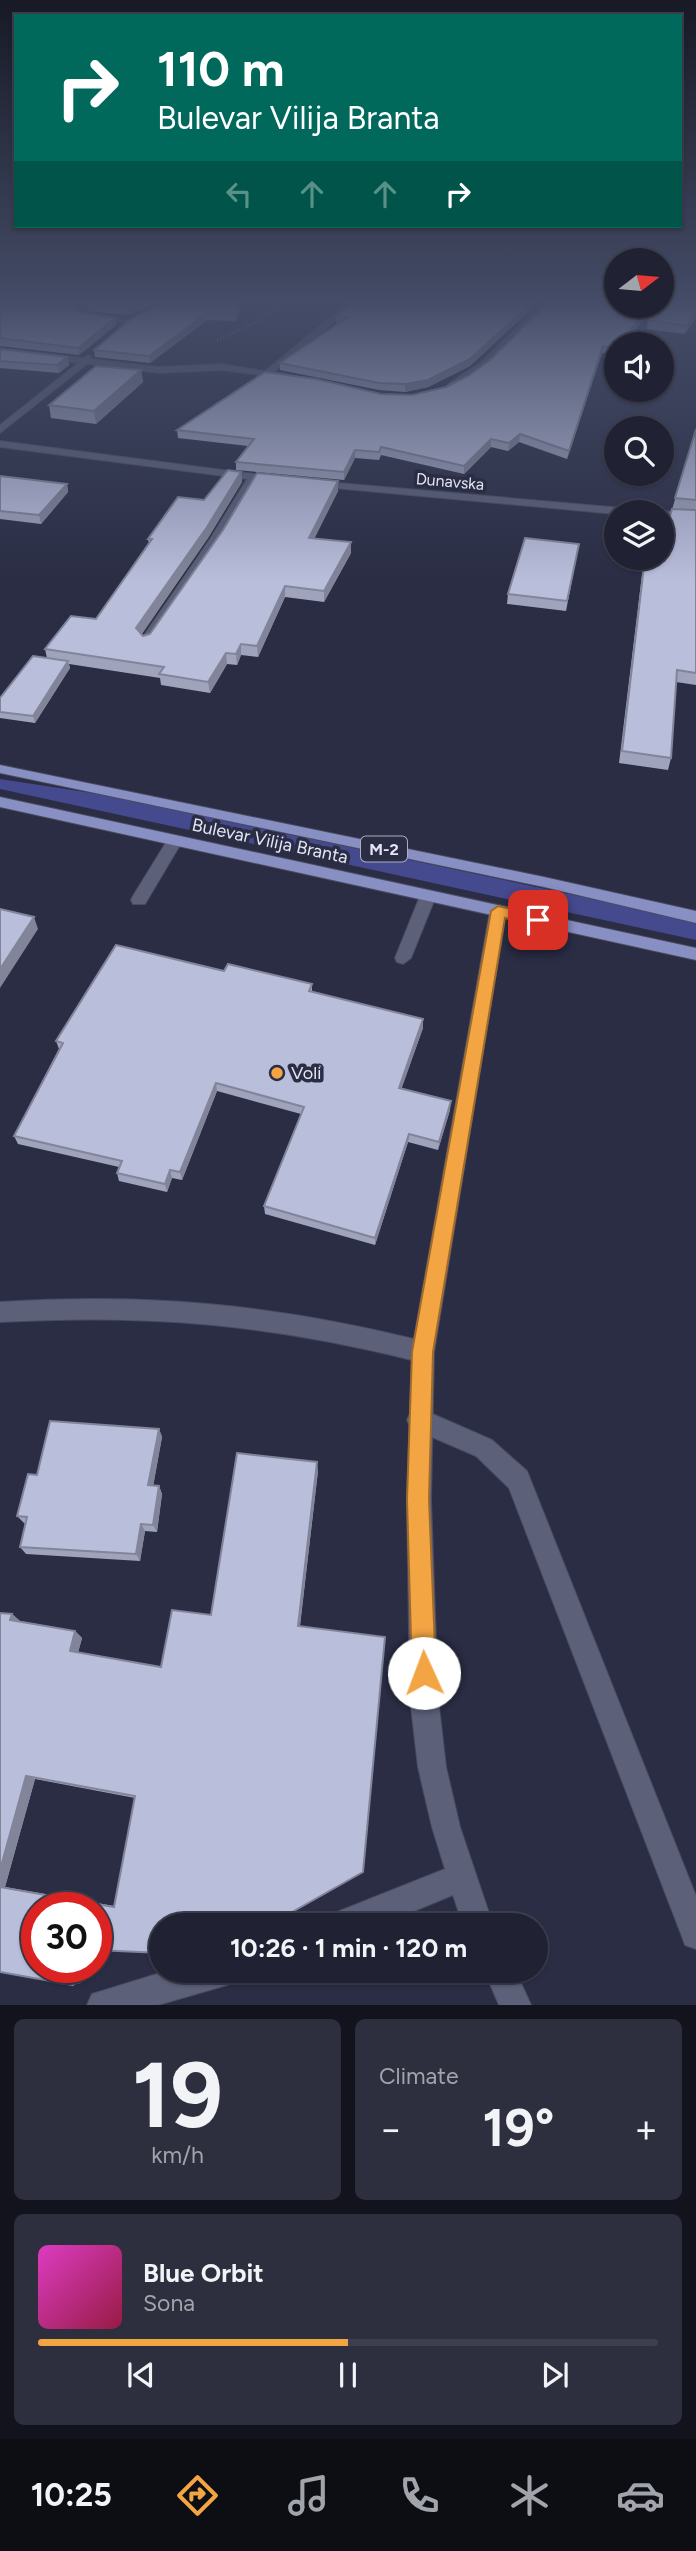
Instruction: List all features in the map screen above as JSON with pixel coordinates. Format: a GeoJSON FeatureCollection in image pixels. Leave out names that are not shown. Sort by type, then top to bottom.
{"type":"FeatureCollection","features":[{"type":"Feature","properties":{"kind":"main road","name":"Bulevar Vilija Branta"},"geometry":{"type":"LineString","coordinates":[[0,769],[544,881],[696,917]]}},
{"type":"Feature","properties":{"kind":"main road","name":"Bulevar Vilija Branta"},"geometry":{"type":"LineString","coordinates":[[0,802],[696,954]]}},
{"type":"Feature","properties":{"kind":"street"},"geometry":{"type":"LineString","coordinates":[[0,430],[44,395]]}},
{"type":"Feature","properties":{"kind":"street"},"geometry":{"type":"LineString","coordinates":[[0,444],[291,481]]}},
{"type":"Feature","properties":{"kind":"street"},"geometry":{"type":"LineString","coordinates":[[146,641],[216,539],[253,478]]}},
{"type":"Feature","properties":{"kind":"street","name":"Dunavska"},"geometry":{"type":"LineString","coordinates":[[303,483],[604,509]]}},
{"type":"Feature","properties":{"kind":"street"},"geometry":{"type":"LineString","coordinates":[[674,515],[696,516]]}},
{"type":"Feature","properties":{"kind":"street"},"geometry":{"type":"LineString","coordinates":[[139,900],[175,840]]}},
{"type":"Feature","properties":{"kind":"street"},"geometry":{"type":"LineString","coordinates":[[403,958],[428,896]]}},
{"type":"Feature","properties":{"kind":"street"},"geometry":{"type":"LineString","coordinates":[[474,1913],[446,1827],[432,1767],[424,1698],[418,1499],[419,1420],[423,1352],[498,911]]}},
{"type":"Feature","properties":{"kind":"street"},"geometry":{"type":"LineString","coordinates":[[0,1312],[91,1307],[204,1312],[304,1325],[423,1352]]}},
{"type":"Feature","properties":{"kind":"street"},"geometry":{"type":"LineString","coordinates":[[419,1420],[484,1448],[518,1480],[696,1934]]}},
{"type":"Feature","properties":{"kind":"street"},"geometry":{"type":"LineString","coordinates":[[373,1913],[462,1877]]}},
{"type":"Feature","properties":{"kind":"street"},"geometry":{"type":"LineString","coordinates":[[103,2005],[181,1983]]}},
{"type":"Feature","properties":{"kind":"street"},"geometry":{"type":"LineString","coordinates":[[505,1983],[515,2005]]}},
{"type":"Feature","properties":{"kind":"shaded area"},"geometry":{"type":"Polygon","coordinates":[[[0,779],[105,795],[696,921],[696,940],[0,789],[0,779]]]}},
{"type":"Feature","properties":{"kind":"building"},"geometry":{"type":"Polygon","coordinates":[[[62,395],[113,395],[94,411],[49,405],[62,395]]]}},
{"type":"Feature","properties":{"kind":"building"},"geometry":{"type":"Polygon","coordinates":[[[231,395],[587,395],[569,451],[520,434],[509,443],[491,439],[464,466],[381,447],[379,452],[355,450],[344,472],[236,462],[254,439],[177,430],[231,395]]]}},
{"type":"Feature","properties":{"kind":"building"},"geometry":{"type":"Polygon","coordinates":[[[696,429],[696,500],[675,498],[696,429]]]}},
{"type":"Feature","properties":{"kind":"building"},"geometry":{"type":"Polygon","coordinates":[[[228,470],[241,472],[207,527],[136,628],[143,636],[150,634],[223,530],[257,473],[338,481],[309,538],[351,542],[324,591],[285,586],[257,646],[241,644],[236,654],[226,653],[208,682],[159,674],[164,667],[45,649],[71,616],[96,619],[178,497],[204,500],[228,470]]]}},
{"type":"Feature","properties":{"kind":"building"},"geometry":{"type":"Polygon","coordinates":[[[0,476],[67,484],[39,515],[0,511],[0,476]]]}},
{"type":"Feature","properties":{"kind":"building"},"geometry":{"type":"Polygon","coordinates":[[[674,509],[696,510],[696,673],[677,670],[671,758],[622,751],[644,570],[674,570],[674,509]]]}},
{"type":"Feature","properties":{"kind":"building"},"geometry":{"type":"Polygon","coordinates":[[[525,538],[579,544],[567,601],[508,594],[525,538]]]}},
{"type":"Feature","properties":{"kind":"building"},"geometry":{"type":"Polygon","coordinates":[[[33,656],[68,661],[33,716],[0,712],[0,698],[33,656]]]}},
{"type":"Feature","properties":{"kind":"building"},"geometry":{"type":"Polygon","coordinates":[[[0,909],[34,917],[0,969],[0,909]]]}},
{"type":"Feature","properties":{"kind":"building"},"geometry":{"type":"Polygon","coordinates":[[[116,945],[224,971],[228,964],[312,984],[309,991],[423,1019],[399,1088],[451,1101],[439,1142],[409,1134],[375,1238],[264,1206],[304,1107],[216,1083],[180,1172],[170,1170],[165,1184],[117,1173],[122,1161],[14,1136],[63,1043],[56,1041],[116,945]]]}},
{"type":"Feature","properties":{"kind":"building"},"geometry":{"type":"Polygon","coordinates":[[[50,1421],[159,1429],[148,1485],[159,1486],[153,1525],[141,1524],[136,1554],[20,1547],[27,1517],[17,1516],[28,1474],[37,1475],[50,1421]]]}},
{"type":"Feature","properties":{"kind":"building"},"geometry":{"type":"Polygon","coordinates":[[[237,1453],[317,1462],[298,1626],[385,1637],[363,1872],[290,1913],[149,1913],[149,1952],[112,1951],[112,1907],[135,1796],[26,1776],[0,1870],[0,1613],[12,1614],[10,1620],[75,1631],[70,1651],[161,1667],[172,1610],[211,1615],[237,1453]]]}},
{"type":"Feature","properties":{"kind":"building"},"geometry":{"type":"Polygon","coordinates":[[[0,1887],[28,1892],[21,1892],[21,1976],[0,1972],[0,1887]]]}},
{"type":"Feature","properties":{"kind":"place","name":"Voli"},"geometry":{"type":"Point","coordinates":[277,1073]}},
{"type":"Feature","properties":{"kind":"route"},"geometry":{"type":"LineString","coordinates":[[424,1673],[418,1499],[423,1352],[498,911],[538,920]]}}]}
